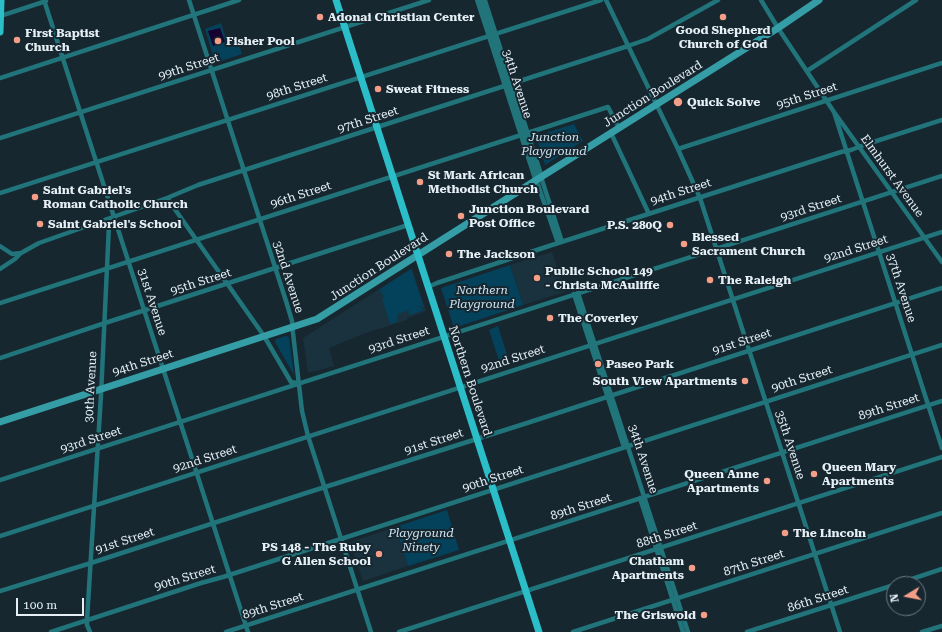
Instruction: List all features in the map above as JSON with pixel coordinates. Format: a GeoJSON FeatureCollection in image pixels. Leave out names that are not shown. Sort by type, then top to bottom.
{"type":"FeatureCollection","features":[{"type":"Feature","properties":{"kind":"main road"},"geometry":{"type":"LineString","coordinates":[[0,32],[1,0]]}},
{"type":"Feature","properties":{"kind":"main road","name":"Northern Boulevard"},"geometry":{"type":"LineString","coordinates":[[336,0],[539,632]]}},
{"type":"Feature","properties":{"kind":"main road","name":"Junction Boulevard"},"geometry":{"type":"LineString","coordinates":[[292,327],[317,319],[538,178],[778,28],[819,0]]}},
{"type":"Feature","properties":{"kind":"main road","name":"94th Street"},"geometry":{"type":"LineString","coordinates":[[0,422],[292,327]]}},
{"type":"Feature","properties":{"kind":"street"},"geometry":{"type":"LineString","coordinates":[[0,16],[45,0]]}},
{"type":"Feature","properties":{"kind":"street","name":"31st Avenue"},"geometry":{"type":"LineString","coordinates":[[45,0],[62,57],[248,632]]}},
{"type":"Feature","properties":{"kind":"street","name":"32nd Avenue"},"geometry":{"type":"LineString","coordinates":[[189,0],[292,321],[302,415],[371,632]]}},
{"type":"Feature","properties":{"kind":"street"},"geometry":{"type":"LineString","coordinates":[[0,78],[239,0]]}},
{"type":"Feature","properties":{"kind":"street","name":"99th Street"},"geometry":{"type":"LineString","coordinates":[[0,138],[429,0]]}},
{"type":"Feature","properties":{"kind":"street","name":"34th Avenue"},"geometry":{"type":"LineString","coordinates":[[478,0],[492,35],[560,243]]}},
{"type":"Feature","properties":{"kind":"street","name":"34th Avenue"},"geometry":{"type":"LineString","coordinates":[[484,0],[492,35]]}},
{"type":"Feature","properties":{"kind":"street","name":"98th Street"},"geometry":{"type":"LineString","coordinates":[[0,193],[601,0]]}},
{"type":"Feature","properties":{"kind":"street","name":"35th Avenue"},"geometry":{"type":"LineString","coordinates":[[606,0],[700,198],[840,632]]}},
{"type":"Feature","properties":{"kind":"street","name":"97th Street"},"geometry":{"type":"LineString","coordinates":[[0,269],[15,259],[20,253],[39,243],[167,198],[198,185],[648,39],[718,0]]}},
{"type":"Feature","properties":{"kind":"street"},"geometry":{"type":"LineString","coordinates":[[761,0],[826,100]]}},
{"type":"Feature","properties":{"kind":"street"},"geometry":{"type":"LineString","coordinates":[[807,71],[916,0]]}},
{"type":"Feature","properties":{"kind":"street","name":"95th Street"},"geometry":{"type":"LineString","coordinates":[[678,149],[942,63]]}},
{"type":"Feature","properties":{"kind":"street","name":"Elmhurst Avenue"},"geometry":{"type":"LineString","coordinates":[[826,100],[942,262]]}},
{"type":"Feature","properties":{"kind":"street","name":"96th Street"},"geometry":{"type":"LineString","coordinates":[[0,303],[608,107],[619,128]]}},
{"type":"Feature","properties":{"kind":"street","name":"37th Avenue"},"geometry":{"type":"LineString","coordinates":[[834,112],[942,448]]}},
{"type":"Feature","properties":{"kind":"street","name":"94th Street"},"geometry":{"type":"LineString","coordinates":[[428,287],[942,120]]}},
{"type":"Feature","properties":{"kind":"street"},"geometry":{"type":"LineString","coordinates":[[610,133],[649,214]]}},
{"type":"Feature","properties":{"kind":"street","name":"93rd Street"},"geometry":{"type":"LineString","coordinates":[[0,480],[942,176]]}},
{"type":"Feature","properties":{"kind":"street"},"geometry":{"type":"LineString","coordinates":[[167,198],[264,336],[291,382],[299,383]]}},
{"type":"Feature","properties":{"kind":"street","name":"30th Avenue"},"geometry":{"type":"LineString","coordinates":[[90,632],[87,625],[87,620],[95,505],[109,225],[114,217]]}},
{"type":"Feature","properties":{"kind":"street","name":"95th Street"},"geometry":{"type":"LineString","coordinates":[[0,358],[408,225]]}},
{"type":"Feature","properties":{"kind":"street","name":"92nd Street"},"geometry":{"type":"LineString","coordinates":[[0,536],[942,232]]}},
{"type":"Feature","properties":{"kind":"street"},"geometry":{"type":"LineString","coordinates":[[0,246],[12,254],[20,253]]}},
{"type":"Feature","properties":{"kind":"street","name":"91st Street"},"geometry":{"type":"LineString","coordinates":[[0,592],[91,564],[324,487],[942,288]]}},
{"type":"Feature","properties":{"kind":"street","name":"34th Avenue"},"geometry":{"type":"LineString","coordinates":[[576,294],[658,548],[688,632]]}},
{"type":"Feature","properties":{"kind":"street","name":"90th Street"},"geometry":{"type":"LineString","coordinates":[[51,632],[942,344]]}},
{"type":"Feature","properties":{"kind":"street","name":"89th Street"},"geometry":{"type":"LineString","coordinates":[[226,632],[942,401]]}},
{"type":"Feature","properties":{"kind":"street","name":"88th Street"},"geometry":{"type":"LineString","coordinates":[[399,632],[942,457]]}},
{"type":"Feature","properties":{"kind":"street","name":"87th Street"},"geometry":{"type":"LineString","coordinates":[[573,632],[942,513]]}},
{"type":"Feature","properties":{"kind":"street","name":"86th Street"},"geometry":{"type":"LineString","coordinates":[[920,576],[942,569]]}},
{"type":"Feature","properties":{"kind":"street","name":"86th Street"},"geometry":{"type":"LineString","coordinates":[[747,632],[886,587]]}},
{"type":"Feature","properties":{"kind":"street","name":"34th Avenue"},"geometry":{"type":"LineString","coordinates":[[675,599],[683,632]]}},
{"type":"Feature","properties":{"kind":"street"},"geometry":{"type":"LineString","coordinates":[[922,632],[942,626]]}},
{"type":"Feature","properties":{"kind":"shaded area"},"geometry":{"type":"Polygon","coordinates":[[[220,28],[225,42],[213,46],[208,31],[220,28]]]}},
{"type":"Feature","properties":{"kind":"shaded area","name":"Public School 149 - Christa McAuliffe"},"geometry":{"type":"Polygon","coordinates":[[[552,252],[565,292],[523,305],[510,265],[552,252]]]}},
{"type":"Feature","properties":{"kind":"shaded area"},"geometry":{"type":"Polygon","coordinates":[[[412,268],[426,311],[407,318],[407,320],[366,333],[329,348],[334,366],[308,373],[303,338],[412,268]]]}},
{"type":"Feature","properties":{"kind":"shaded area","name":"PS 148 - The Ruby G Allen School"},"geometry":{"type":"Polygon","coordinates":[[[395,527],[408,566],[363,581],[350,542],[395,527]]]}},
{"type":"Feature","properties":{"kind":"green space","name":"Fisher Pool"},"geometry":{"type":"Polygon","coordinates":[[[221,23],[227,42],[237,39],[242,54],[221,61],[219,54],[213,56],[205,29],[221,23]]]}},
{"type":"Feature","properties":{"kind":"green space","name":"Junction Playground"},"geometry":{"type":"Polygon","coordinates":[[[574,124],[583,141],[545,165],[536,136],[574,124]]]}},
{"type":"Feature","properties":{"kind":"green space","name":"Northern Playground"},"geometry":{"type":"Polygon","coordinates":[[[510,265],[523,305],[454,328],[441,288],[510,265]]]}},
{"type":"Feature","properties":{"kind":"green space"},"geometry":{"type":"Polygon","coordinates":[[[411,269],[424,307],[417,307],[424,310],[410,315],[408,312],[410,310],[398,314],[397,322],[390,324],[382,298],[384,295],[382,295],[380,289],[411,269]]]}},
{"type":"Feature","properties":{"kind":"green space"},"geometry":{"type":"Polygon","coordinates":[[[498,326],[510,364],[501,367],[489,330],[498,326]]]}},
{"type":"Feature","properties":{"kind":"green space"},"geometry":{"type":"Polygon","coordinates":[[[286,336],[289,337],[294,375],[275,342],[276,339],[286,336]]]}},
{"type":"Feature","properties":{"kind":"green space","name":"Playground Ninety"},"geometry":{"type":"Polygon","coordinates":[[[447,510],[459,550],[408,566],[395,527],[447,510]]]}},
{"type":"Feature","properties":{"kind":"place","name":"Adonai Christian Center"},"geometry":{"type":"Point","coordinates":[320,17]}},
{"type":"Feature","properties":{"kind":"place","name":"Good Shepherd Church of God"},"geometry":{"type":"Point","coordinates":[723,17]}},
{"type":"Feature","properties":{"kind":"place","name":"First Baptist Church"},"geometry":{"type":"Point","coordinates":[17,40]}},
{"type":"Feature","properties":{"kind":"place","name":"Fisher Pool"},"geometry":{"type":"Point","coordinates":[218,41]}},
{"type":"Feature","properties":{"kind":"place","name":"Sweat Fitness"},"geometry":{"type":"Point","coordinates":[378,89]}},
{"type":"Feature","properties":{"kind":"place","name":"Quick Solve"},"geometry":{"type":"Point","coordinates":[678,102]}},
{"type":"Feature","properties":{"kind":"place","name":"St Mark African Methodist Church"},"geometry":{"type":"Point","coordinates":[420,182]}},
{"type":"Feature","properties":{"kind":"place","name":"Saint Gabriel's Roman Catholic Church"},"geometry":{"type":"Point","coordinates":[35,197]}},
{"type":"Feature","properties":{"kind":"place","name":"Junction Boulevard Post Office"},"geometry":{"type":"Point","coordinates":[461,216]}},
{"type":"Feature","properties":{"kind":"place","name":"Saint Gabriel's School"},"geometry":{"type":"Point","coordinates":[40,224]}},
{"type":"Feature","properties":{"kind":"place","name":"P.S. 280Q"},"geometry":{"type":"Point","coordinates":[670,225]}},
{"type":"Feature","properties":{"kind":"place","name":"Blessed Sacrament Church"},"geometry":{"type":"Point","coordinates":[684,244]}},
{"type":"Feature","properties":{"kind":"place","name":"The Jackson"},"geometry":{"type":"Point","coordinates":[449,254]}},
{"type":"Feature","properties":{"kind":"place","name":"Public School 149 - Christa McAuliffe"},"geometry":{"type":"Point","coordinates":[537,278]}},
{"type":"Feature","properties":{"kind":"place","name":"The Raleigh"},"geometry":{"type":"Point","coordinates":[710,280]}},
{"type":"Feature","properties":{"kind":"place","name":"The Coverley"},"geometry":{"type":"Point","coordinates":[550,318]}},
{"type":"Feature","properties":{"kind":"place","name":"Paseo Park"},"geometry":{"type":"Point","coordinates":[598,364]}},
{"type":"Feature","properties":{"kind":"place","name":"South View Apartments"},"geometry":{"type":"Point","coordinates":[745,381]}},
{"type":"Feature","properties":{"kind":"place","name":"Queen Mary Apartments"},"geometry":{"type":"Point","coordinates":[814,474]}},
{"type":"Feature","properties":{"kind":"place","name":"Queen Anne Apartments"},"geometry":{"type":"Point","coordinates":[767,481]}},
{"type":"Feature","properties":{"kind":"place","name":"The Lincoln"},"geometry":{"type":"Point","coordinates":[785,533]}},
{"type":"Feature","properties":{"kind":"place","name":"PS 148 - The Ruby G Allen School"},"geometry":{"type":"Point","coordinates":[379,554]}},
{"type":"Feature","properties":{"kind":"place","name":"Chatham Apartments"},"geometry":{"type":"Point","coordinates":[692,568]}},
{"type":"Feature","properties":{"kind":"place","name":"The Griswold"},"geometry":{"type":"Point","coordinates":[704,615]}}]}
